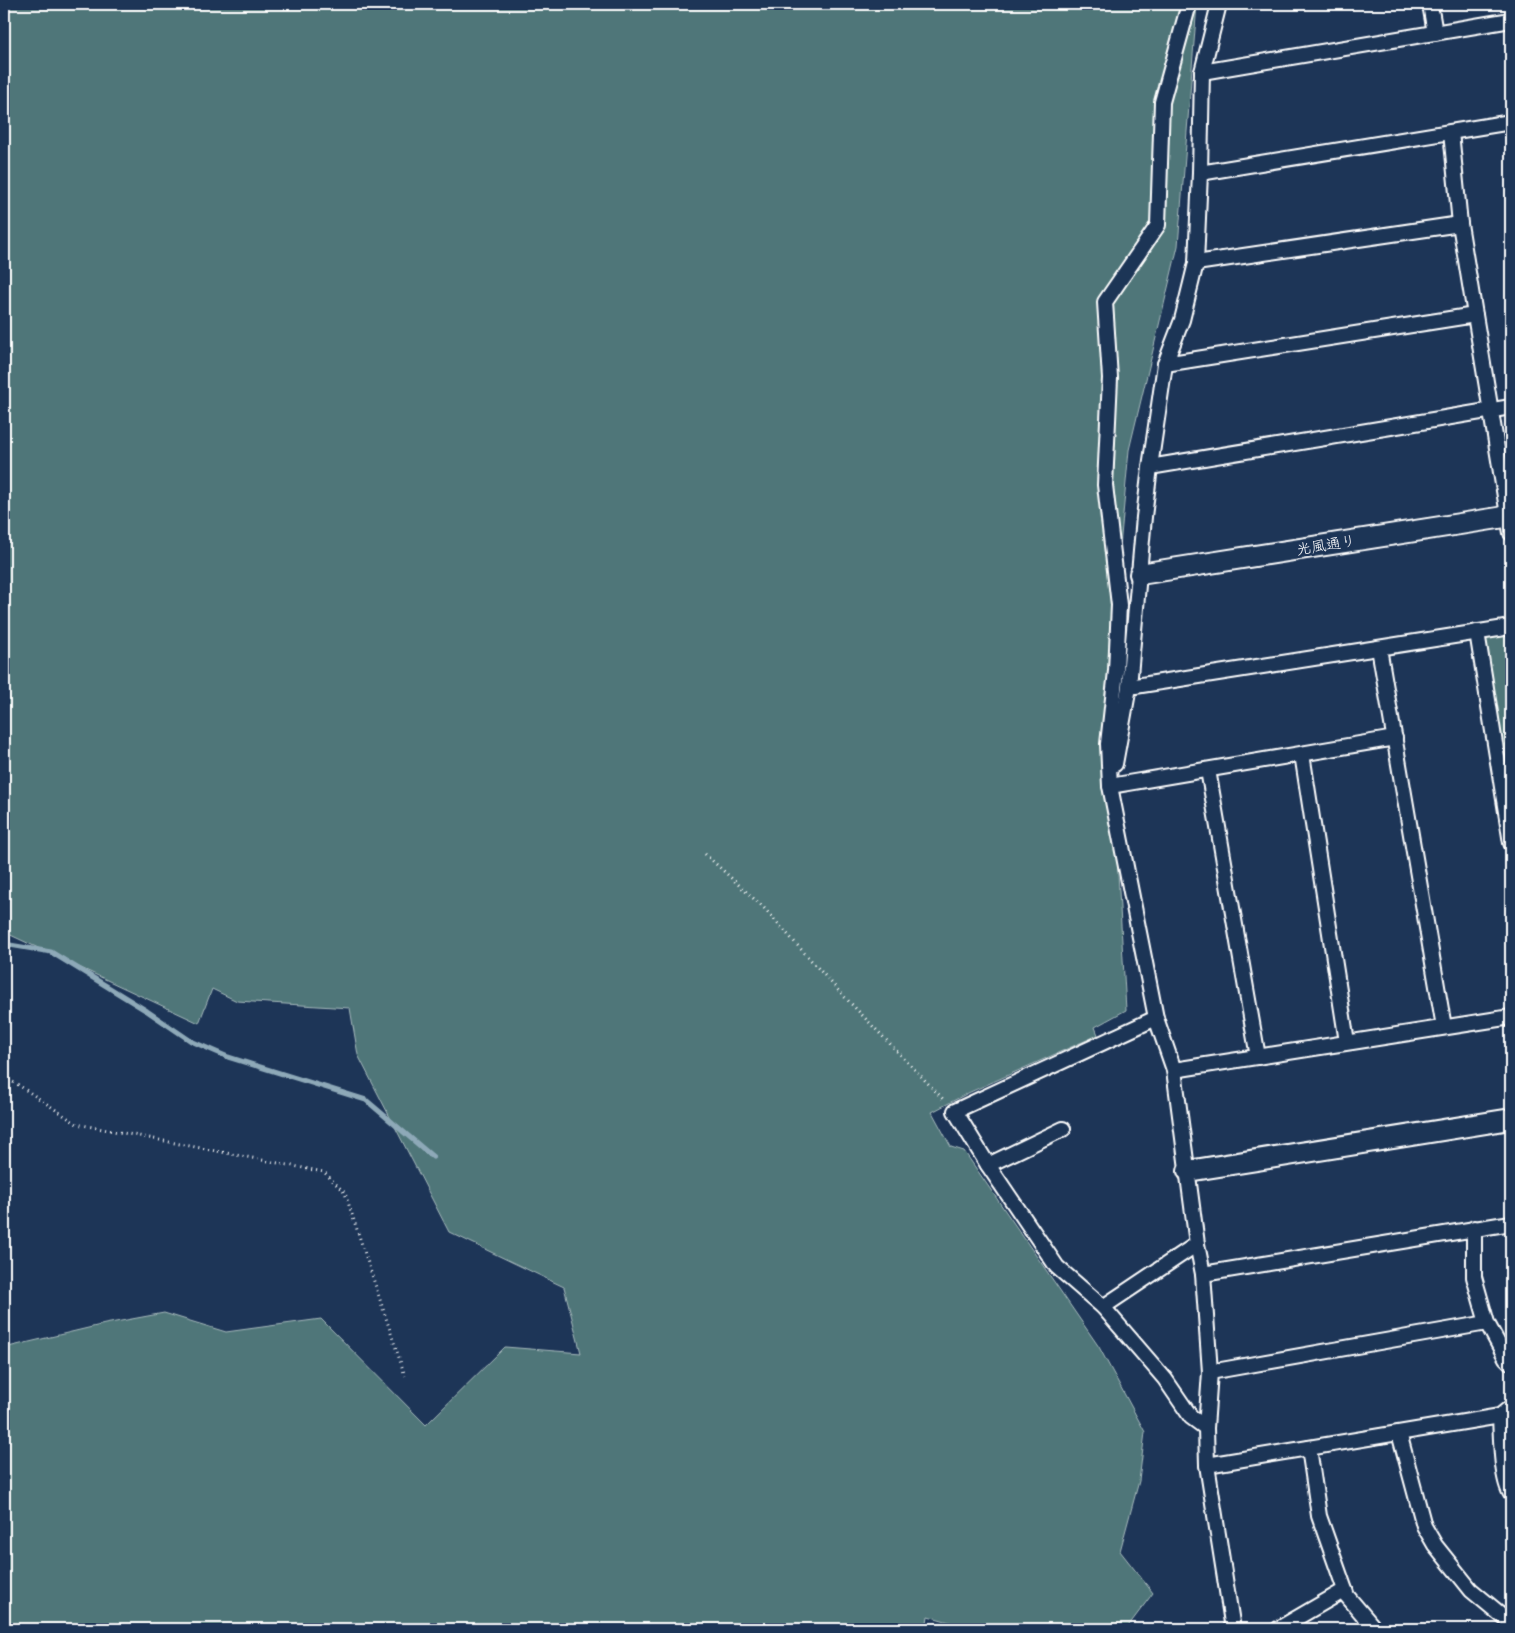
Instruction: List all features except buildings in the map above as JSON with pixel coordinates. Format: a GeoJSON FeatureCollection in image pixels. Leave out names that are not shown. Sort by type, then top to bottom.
{"type":"FeatureCollection","features":[{"type":"Feature","properties":{"kind":"street"},"geometry":{"type":"LineString","coordinates":[[1189,4],[1162,102],[1158,225],[1105,302],[1110,378],[1105,485],[1119,606],[1116,672],[1108,744],[1110,786],[1156,1018],[1174,1070],[1197,1244],[1203,1274],[1210,1372],[1206,1428],[1207,1465],[1232,1629]]}},
{"type":"Feature","properties":{"kind":"street"},"geometry":{"type":"LineString","coordinates":[[1110,786],[1130,687],[1150,467],[1165,364],[1182,320],[1196,263],[1202,72],[1219,4]]}},
{"type":"Feature","properties":{"kind":"street"},"geometry":{"type":"LineString","coordinates":[[1430,4],[1435,33]]}},
{"type":"Feature","properties":{"kind":"street"},"geometry":{"type":"LineString","coordinates":[[1202,72],[1511,20]]}},
{"type":"Feature","properties":{"kind":"street"},"geometry":{"type":"LineString","coordinates":[[1200,173],[1511,122]]}},
{"type":"Feature","properties":{"kind":"street"},"geometry":{"type":"LineString","coordinates":[[1450,132],[1460,224],[1510,522]]}},
{"type":"Feature","properties":{"kind":"street"},"geometry":{"type":"LineString","coordinates":[[1196,263],[1460,224]]}},
{"type":"Feature","properties":{"kind":"street"},"geometry":{"type":"LineString","coordinates":[[1165,364],[1475,315]]}},
{"type":"Feature","properties":{"kind":"street"},"geometry":{"type":"LineString","coordinates":[[1150,467],[1511,406]]}},
{"type":"Feature","properties":{"kind":"street","name":"光風通り"},"geometry":{"type":"LineString","coordinates":[[1140,574],[1510,522]]}},
{"type":"Feature","properties":{"kind":"street"},"geometry":{"type":"LineString","coordinates":[[1130,687],[1511,627]]}},
{"type":"Feature","properties":{"kind":"street"},"geometry":{"type":"LineString","coordinates":[[1477,632],[1511,842]]}},
{"type":"Feature","properties":{"kind":"street"},"geometry":{"type":"LineString","coordinates":[[1379,648],[1444,1027]]}},
{"type":"Feature","properties":{"kind":"street"},"geometry":{"type":"LineString","coordinates":[[1110,786],[1394,738]]}},
{"type":"Feature","properties":{"kind":"street"},"geometry":{"type":"LineString","coordinates":[[1302,754],[1348,1042]]}},
{"type":"Feature","properties":{"kind":"street"},"geometry":{"type":"LineString","coordinates":[[1208,770],[1258,1056]]}},
{"type":"Feature","properties":{"kind":"street"},"geometry":{"type":"LineString","coordinates":[[1174,1070],[1511,1016]]}},
{"type":"Feature","properties":{"kind":"street"},"geometry":{"type":"LineString","coordinates":[[1156,1018],[955,1111],[988,1165],[1058,1266],[1103,1307],[1165,1378],[1191,1418],[1206,1428]]}},
{"type":"Feature","properties":{"kind":"street"},"geometry":{"type":"LineString","coordinates":[[1188,1172],[1511,1119]]}},
{"type":"Feature","properties":{"kind":"street"},"geometry":{"type":"LineString","coordinates":[[988,1165],[1063,1129]]}},
{"type":"Feature","properties":{"kind":"street"},"geometry":{"type":"LineString","coordinates":[[1203,1274],[1511,1223]]}},
{"type":"Feature","properties":{"kind":"street"},"geometry":{"type":"LineString","coordinates":[[1474,1228],[1474,1276],[1487,1323],[1506,1358],[1511,1363]]}},
{"type":"Feature","properties":{"kind":"street"},"geometry":{"type":"LineString","coordinates":[[1103,1307],[1197,1244]]}},
{"type":"Feature","properties":{"kind":"street"},"geometry":{"type":"LineString","coordinates":[[1210,1372],[1487,1323]]}},
{"type":"Feature","properties":{"kind":"street"},"geometry":{"type":"LineString","coordinates":[[1207,1465],[1500,1416],[1511,1406]]}},
{"type":"Feature","properties":{"kind":"street"},"geometry":{"type":"LineString","coordinates":[[1500,1416],[1501,1446],[1507,1488],[1511,1494]]}},
{"type":"Feature","properties":{"kind":"street"},"geometry":{"type":"LineString","coordinates":[[1399,1433],[1424,1526],[1435,1545],[1471,1590],[1511,1623]]}},
{"type":"Feature","properties":{"kind":"street"},"geometry":{"type":"LineString","coordinates":[[1310,1448],[1318,1516],[1347,1596],[1375,1629]]}},
{"type":"Feature","properties":{"kind":"street"},"geometry":{"type":"LineString","coordinates":[[1278,1629],[1345,1590]]}},
{"type":"Feature","properties":{"kind":"path"},"geometry":{"type":"LineString","coordinates":[[705,854],[763,907],[836,988],[955,1111]]}},
{"type":"Feature","properties":{"kind":"path"},"geometry":{"type":"LineString","coordinates":[[4,1078],[17,1084],[77,1124],[324,1172],[345,1193],[405,1376]]}},
{"type":"Feature","properties":{"kind":"green space"},"geometry":{"type":"Polygon","coordinates":[[[4,4],[1197,4],[1178,246],[1129,450],[1107,687],[1126,1010],[1095,1027],[1098,1035],[968,1093],[932,1112],[951,1147],[964,1151],[1099,1347],[1145,1432],[1139,1481],[1120,1551],[1153,1593],[1126,1629],[974,1629],[928,1616],[926,1629],[4,1629],[4,1348],[105,1324],[164,1313],[226,1332],[321,1319],[426,1425],[505,1347],[581,1353],[564,1287],[449,1232],[358,1055],[350,1008],[237,1001],[212,989],[199,1023],[4,932],[4,4]]]}},
{"type":"Feature","properties":{"kind":"green space"},"geometry":{"type":"Polygon","coordinates":[[[1511,627],[1511,749],[1497,751],[1477,632],[1511,627]]]}},
{"type":"Feature","properties":{"kind":"green space"},"geometry":{"type":"Polygon","coordinates":[[[1511,1407],[1511,1494],[1500,1416],[1511,1407]]]}},
{"type":"Feature","properties":{"kind":"waterway"},"geometry":{"type":"LineString","coordinates":[[4,944],[51,952],[147,1011],[191,1041],[228,1057],[366,1100],[433,1157]]}}]}
